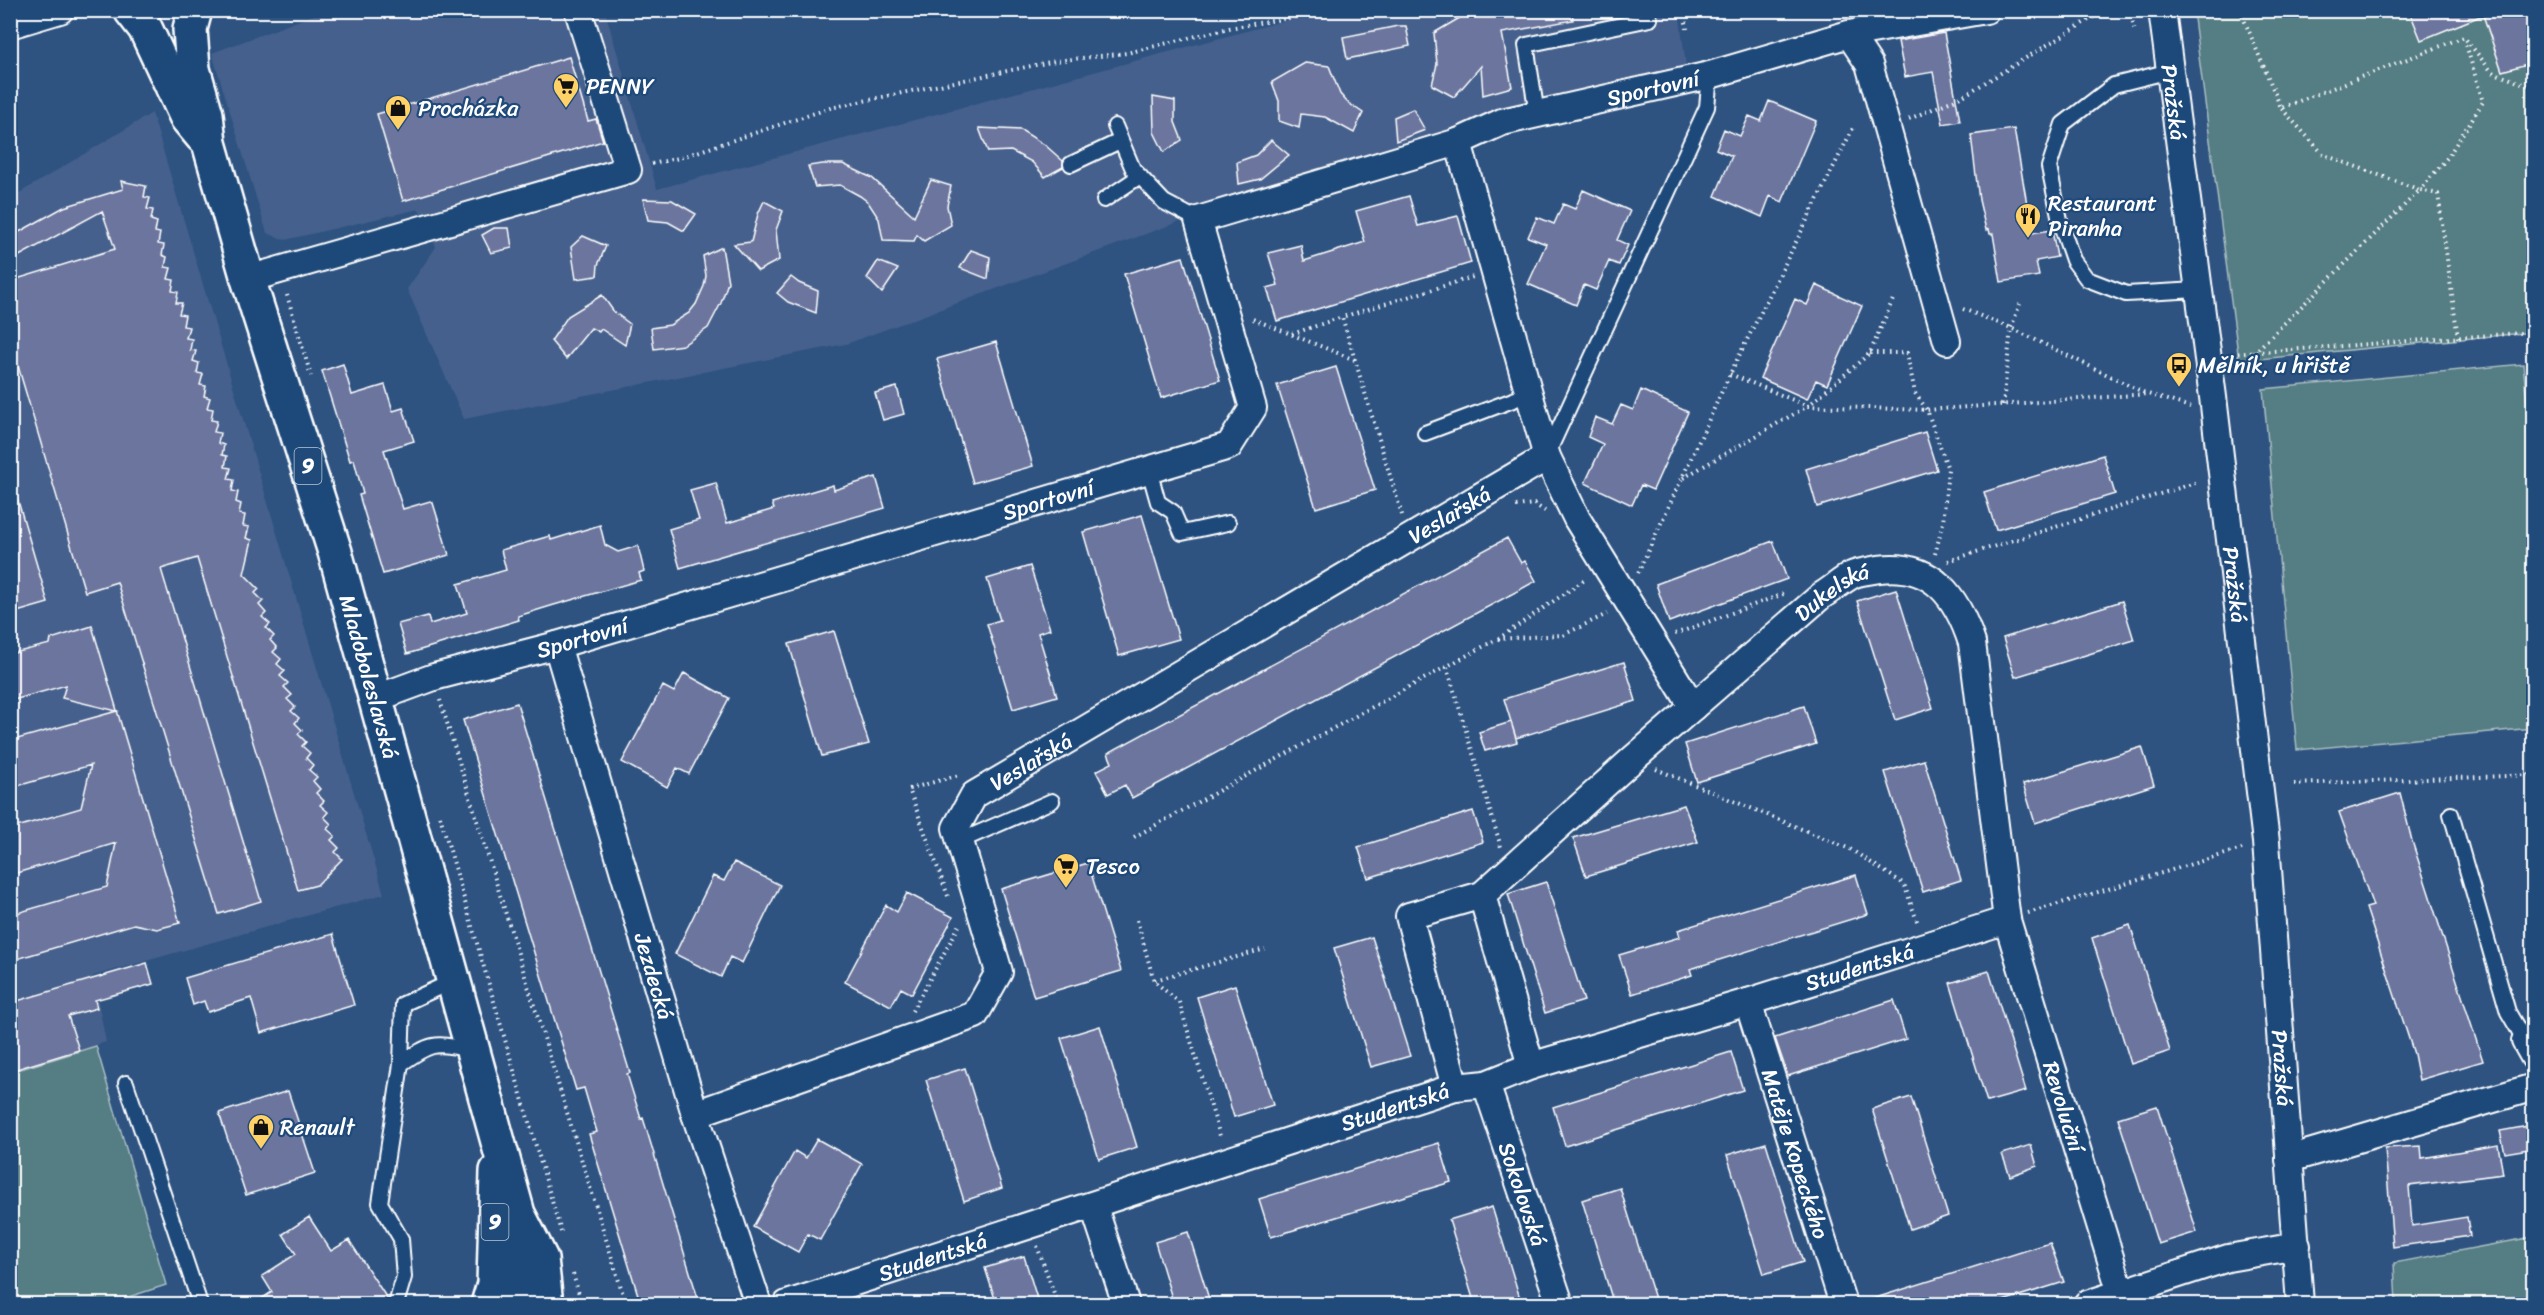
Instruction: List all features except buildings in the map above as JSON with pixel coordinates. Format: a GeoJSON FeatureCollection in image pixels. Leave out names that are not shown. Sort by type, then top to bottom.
{"type":"FeatureCollection","features":[{"type":"Feature","properties":{"kind":"main road","name":"Mladoboleslavská"},"geometry":{"type":"LineString","coordinates":[[131,10],[145,28],[187,118],[208,143]]}},
{"type":"Feature","properties":{"kind":"main road"},"geometry":{"type":"LineString","coordinates":[[146,10],[165,10]]}},
{"type":"Feature","properties":{"kind":"main road","name":"Mladoboleslavská"},"geometry":{"type":"LineString","coordinates":[[195,10],[190,29],[193,69],[206,114],[208,143],[335,552],[518,1214],[541,1259],[546,1305]]}},
{"type":"Feature","properties":{"kind":"main road","name":"9"},"geometry":{"type":"LineString","coordinates":[[488,1305],[494,1284],[499,1139]]}},
{"type":"Feature","properties":{"kind":"main road","name":"Mladoboleslavská"},"geometry":{"type":"LineString","coordinates":[[517,1305],[518,1214]]}},
{"type":"Feature","properties":{"kind":"street"},"geometry":{"type":"LineString","coordinates":[[10,24],[25,10]]}},
{"type":"Feature","properties":{"kind":"street"},"geometry":{"type":"LineString","coordinates":[[10,24],[60,10]]}},
{"type":"Feature","properties":{"kind":"street"},"geometry":{"type":"LineString","coordinates":[[249,279],[628,170],[578,10]]}},
{"type":"Feature","properties":{"kind":"street","name":"Sportovní"},"geometry":{"type":"LineString","coordinates":[[377,698],[434,678],[558,645],[1229,446],[1253,408],[1198,220],[1458,142],[1502,122],[1710,75],[1849,34],[1986,10]]}},
{"type":"Feature","properties":{"kind":"street","name":"Pražská"},"geometry":{"type":"LineString","coordinates":[[2162,10],[2266,842],[2300,1305]]}},
{"type":"Feature","properties":{"kind":"street"},"geometry":{"type":"LineString","coordinates":[[1849,34],[1869,64],[1947,341]]}},
{"type":"Feature","properties":{"kind":"street"},"geometry":{"type":"LineString","coordinates":[[1458,142],[1547,457],[1577,519],[1612,606],[1652,642],[1693,707]]}},
{"type":"Feature","properties":{"kind":"street","name":"Veslařská"},"geometry":{"type":"LineString","coordinates":[[695,1114],[975,1015],[999,972],[956,828],[974,795],[1547,457]]}},
{"type":"Feature","properties":{"kind":"street","name":"Dukelská"},"geometry":{"type":"LineString","coordinates":[[1482,895],[1633,759],[1821,596],[1853,575],[1892,568],[1930,569],[1938,584],[1957,606],[1972,643],[2007,920]]}},
{"type":"Feature","properties":{"kind":"street","name":"Jezdecká"},"geometry":{"type":"LineString","coordinates":[[558,645],[695,1114],[758,1305]]}},
{"type":"Feature","properties":{"kind":"street"},"geometry":{"type":"LineString","coordinates":[[1455,1087],[1409,916],[1482,895],[1531,1066]]}},
{"type":"Feature","properties":{"kind":"street","name":"Studentská"},"geometry":{"type":"LineString","coordinates":[[787,1305],[1030,1224],[1094,1207],[1455,1087],[1486,1084],[1531,1066],[1748,1002],[2007,920]]}},
{"type":"Feature","properties":{"kind":"street","name":"Revoluční"},"geometry":{"type":"LineString","coordinates":[[2007,920],[2121,1293]]}},
{"type":"Feature","properties":{"kind":"street","name":"Matěje Kopeckého"},"geometry":{"type":"LineString","coordinates":[[1748,1002],[1843,1305]]}},
{"type":"Feature","properties":{"kind":"street","name":"Sokolovská"},"geometry":{"type":"LineString","coordinates":[[1486,1084],[1560,1305]]}},
{"type":"Feature","properties":{"kind":"street"},"geometry":{"type":"LineString","coordinates":[[2289,1159],[2534,1087]]}},
{"type":"Feature","properties":{"kind":"street"},"geometry":{"type":"LineString","coordinates":[[1094,1207],[1126,1305]]}},
{"type":"Feature","properties":{"kind":"street"},"geometry":{"type":"LineString","coordinates":[[2087,1305],[2228,1258],[2297,1246]]}},
{"type":"Feature","properties":{"kind":"lane"},"geometry":{"type":"LineString","coordinates":[[1537,114],[1526,45],[1650,19]]}},
{"type":"Feature","properties":{"kind":"lane"},"geometry":{"type":"LineString","coordinates":[[2170,71],[2114,86],[2063,124],[2049,167],[2061,225],[2073,261],[2087,279],[2126,294],[2198,290]]}},
{"type":"Feature","properties":{"kind":"lane"},"geometry":{"type":"LineString","coordinates":[[1547,457],[1707,107],[1710,75]]}},
{"type":"Feature","properties":{"kind":"lane"},"geometry":{"type":"LineString","coordinates":[[1114,126],[1133,169],[1164,202],[1198,220]]}},
{"type":"Feature","properties":{"kind":"lane"},"geometry":{"type":"LineString","coordinates":[[1071,164],[1120,141]]}},
{"type":"Feature","properties":{"kind":"lane"},"geometry":{"type":"LineString","coordinates":[[1104,200],[1140,176]]}},
{"type":"Feature","properties":{"kind":"lane"},"geometry":{"type":"LineString","coordinates":[[1425,433],[1529,394]]}},
{"type":"Feature","properties":{"kind":"lane"},"geometry":{"type":"LineString","coordinates":[[1149,470],[1158,502],[1173,512],[1182,533],[1228,523]]}},
{"type":"Feature","properties":{"kind":"lane"},"geometry":{"type":"LineString","coordinates":[[960,841],[1052,801]]}},
{"type":"Feature","properties":{"kind":"lane"},"geometry":{"type":"LineString","coordinates":[[2451,814],[2508,1012],[2529,1049]]}},
{"type":"Feature","properties":{"kind":"lane"},"geometry":{"type":"LineString","coordinates":[[396,1305],[404,1277],[401,1239],[380,1203],[401,1064],[403,1004],[453,981]]}},
{"type":"Feature","properties":{"kind":"lane"},"geometry":{"type":"LineString","coordinates":[[401,1064],[425,1047],[441,1045],[474,1050]]}},
{"type":"Feature","properties":{"kind":"lane"},"geometry":{"type":"LineString","coordinates":[[126,1083],[200,1305]]}},
{"type":"Feature","properties":{"kind":"path"},"geometry":{"type":"LineString","coordinates":[[628,170],[679,158],[830,108],[1055,61],[1127,53],[1229,28],[1336,10]]}},
{"type":"Feature","properties":{"kind":"path"},"geometry":{"type":"LineString","coordinates":[[1684,10],[1687,29]]}},
{"type":"Feature","properties":{"kind":"path"},"geometry":{"type":"LineString","coordinates":[[1887,127],[1963,96],[2104,10]]}},
{"type":"Feature","properties":{"kind":"path"},"geometry":{"type":"LineString","coordinates":[[2130,10],[2135,32]]}},
{"type":"Feature","properties":{"kind":"path"},"geometry":{"type":"LineString","coordinates":[[2240,10],[2281,108],[2324,155],[2420,190],[2438,194],[2458,338]]}},
{"type":"Feature","properties":{"kind":"path"},"geometry":{"type":"LineString","coordinates":[[2281,108],[2464,37]]}},
{"type":"Feature","properties":{"kind":"path"},"geometry":{"type":"LineString","coordinates":[[2464,37],[2492,72],[2534,88]]}},
{"type":"Feature","properties":{"kind":"path"},"geometry":{"type":"LineString","coordinates":[[2254,353],[2420,190],[2447,158],[2483,102],[2464,37]]}},
{"type":"Feature","properties":{"kind":"path"},"geometry":{"type":"LineString","coordinates":[[1497,639],[1563,635],[1612,606],[1682,478],[1730,374],[1853,128]]}},
{"type":"Feature","properties":{"kind":"path"},"geometry":{"type":"LineString","coordinates":[[1291,334],[1476,276]]}},
{"type":"Feature","properties":{"kind":"path"},"geometry":{"type":"LineString","coordinates":[[1682,478],[1808,406],[1869,353],[1894,297]]}},
{"type":"Feature","properties":{"kind":"path"},"geometry":{"type":"LineString","coordinates":[[1935,297],[2011,328],[2148,394],[2190,407]]}},
{"type":"Feature","properties":{"kind":"path"},"geometry":{"type":"LineString","coordinates":[[2003,405],[2011,328],[2020,304]]}},
{"type":"Feature","properties":{"kind":"path"},"geometry":{"type":"LineString","coordinates":[[1342,317],[1402,516]]}},
{"type":"Feature","properties":{"kind":"path"},"geometry":{"type":"LineString","coordinates":[[1251,318],[1356,360]]}},
{"type":"Feature","properties":{"kind":"path"},"geometry":{"type":"LineString","coordinates":[[2207,356],[2534,332]]}},
{"type":"Feature","properties":{"kind":"path"},"geometry":{"type":"LineString","coordinates":[[1869,353],[1907,353],[1915,393],[1927,410],[1949,476],[1943,523],[1930,569]]}},
{"type":"Feature","properties":{"kind":"path"},"geometry":{"type":"LineString","coordinates":[[1730,374],[1808,406],[1927,410],[2148,394]]}},
{"type":"Feature","properties":{"kind":"path"},"geometry":{"type":"LineString","coordinates":[[1930,569],[1937,564],[2202,481]]}},
{"type":"Feature","properties":{"kind":"path"},"geometry":{"type":"LineString","coordinates":[[1511,506],[1534,504],[1551,515]]}},
{"type":"Feature","properties":{"kind":"path"},"geometry":{"type":"LineString","coordinates":[[1581,569],[1592,587]]}},
{"type":"Feature","properties":{"kind":"path"},"geometry":{"type":"LineString","coordinates":[[1134,837],[1497,639],[1587,578]]}},
{"type":"Feature","properties":{"kind":"path"},"geometry":{"type":"LineString","coordinates":[[1652,642],[1793,590]]}},
{"type":"Feature","properties":{"kind":"path"},"geometry":{"type":"LineString","coordinates":[[1447,667],[1508,871]]}},
{"type":"Feature","properties":{"kind":"path"},"geometry":{"type":"LineString","coordinates":[[434,678],[626,1305]]}},
{"type":"Feature","properties":{"kind":"path"},"geometry":{"type":"LineString","coordinates":[[1633,759],[1850,849],[1904,884],[1924,945]]}},
{"type":"Feature","properties":{"kind":"path"},"geometry":{"type":"LineString","coordinates":[[2294,784],[2534,775]]}},
{"type":"Feature","properties":{"kind":"path"},"geometry":{"type":"LineString","coordinates":[[2007,920],[2266,842]]}},
{"type":"Feature","properties":{"kind":"path"},"geometry":{"type":"LineString","coordinates":[[1137,920],[1154,981],[1179,1002],[1228,1162]]}},
{"type":"Feature","properties":{"kind":"path"},"geometry":{"type":"LineString","coordinates":[[1154,981],[1265,949]]}},
{"type":"Feature","properties":{"kind":"path"},"geometry":{"type":"LineString","coordinates":[[1030,1224],[1058,1305]]}},
{"type":"Feature","properties":{"kind":"shaded area"},"geometry":{"type":"Polygon","coordinates":[[[324,11],[605,11],[657,189],[1321,11],[1679,11],[1686,66],[1203,213],[846,344],[464,419],[407,289],[436,247],[419,209],[285,240],[267,233],[212,53],[324,11]]]}},
{"type":"Feature","properties":{"kind":"shaded area"},"geometry":{"type":"Polygon","coordinates":[[[152,113],[384,894],[93,976],[106,1042],[11,1072],[11,198],[152,113]]]}},
{"type":"Feature","properties":{"kind":"green space"},"geometry":{"type":"Polygon","coordinates":[[[2193,11],[2533,11],[2533,332],[2239,361],[2193,11]]]}},
{"type":"Feature","properties":{"kind":"green space"},"geometry":{"type":"Polygon","coordinates":[[[2523,364],[2534,469],[2533,728],[2297,750],[2263,389],[2523,364]]]}},
{"type":"Feature","properties":{"kind":"green space"},"geometry":{"type":"Polygon","coordinates":[[[96,1046],[166,1285],[107,1304],[11,1304],[11,1072],[96,1046]]]}},
{"type":"Feature","properties":{"kind":"green space"},"geometry":{"type":"Polygon","coordinates":[[[2533,1237],[2533,1304],[2396,1304],[2394,1263],[2533,1237]]]}},
{"type":"Feature","properties":{"kind":"place","name":"PENNY"},"geometry":{"type":"Point","coordinates":[566,109]}},
{"type":"Feature","properties":{"kind":"place","name":"Procházka"},"geometry":{"type":"Point","coordinates":[398,131]}},
{"type":"Feature","properties":{"kind":"place","name":"Restaurant Piranha"},"geometry":{"type":"Point","coordinates":[2028,239]}},
{"type":"Feature","properties":{"kind":"place","name":"Mělník, u hřiště"},"geometry":{"type":"Point","coordinates":[2179,388]}},
{"type":"Feature","properties":{"kind":"place","name":"Tesco"},"geometry":{"type":"Point","coordinates":[1066,889]}},
{"type":"Feature","properties":{"kind":"place","name":"Renault"},"geometry":{"type":"Point","coordinates":[261,1150]}}]}
